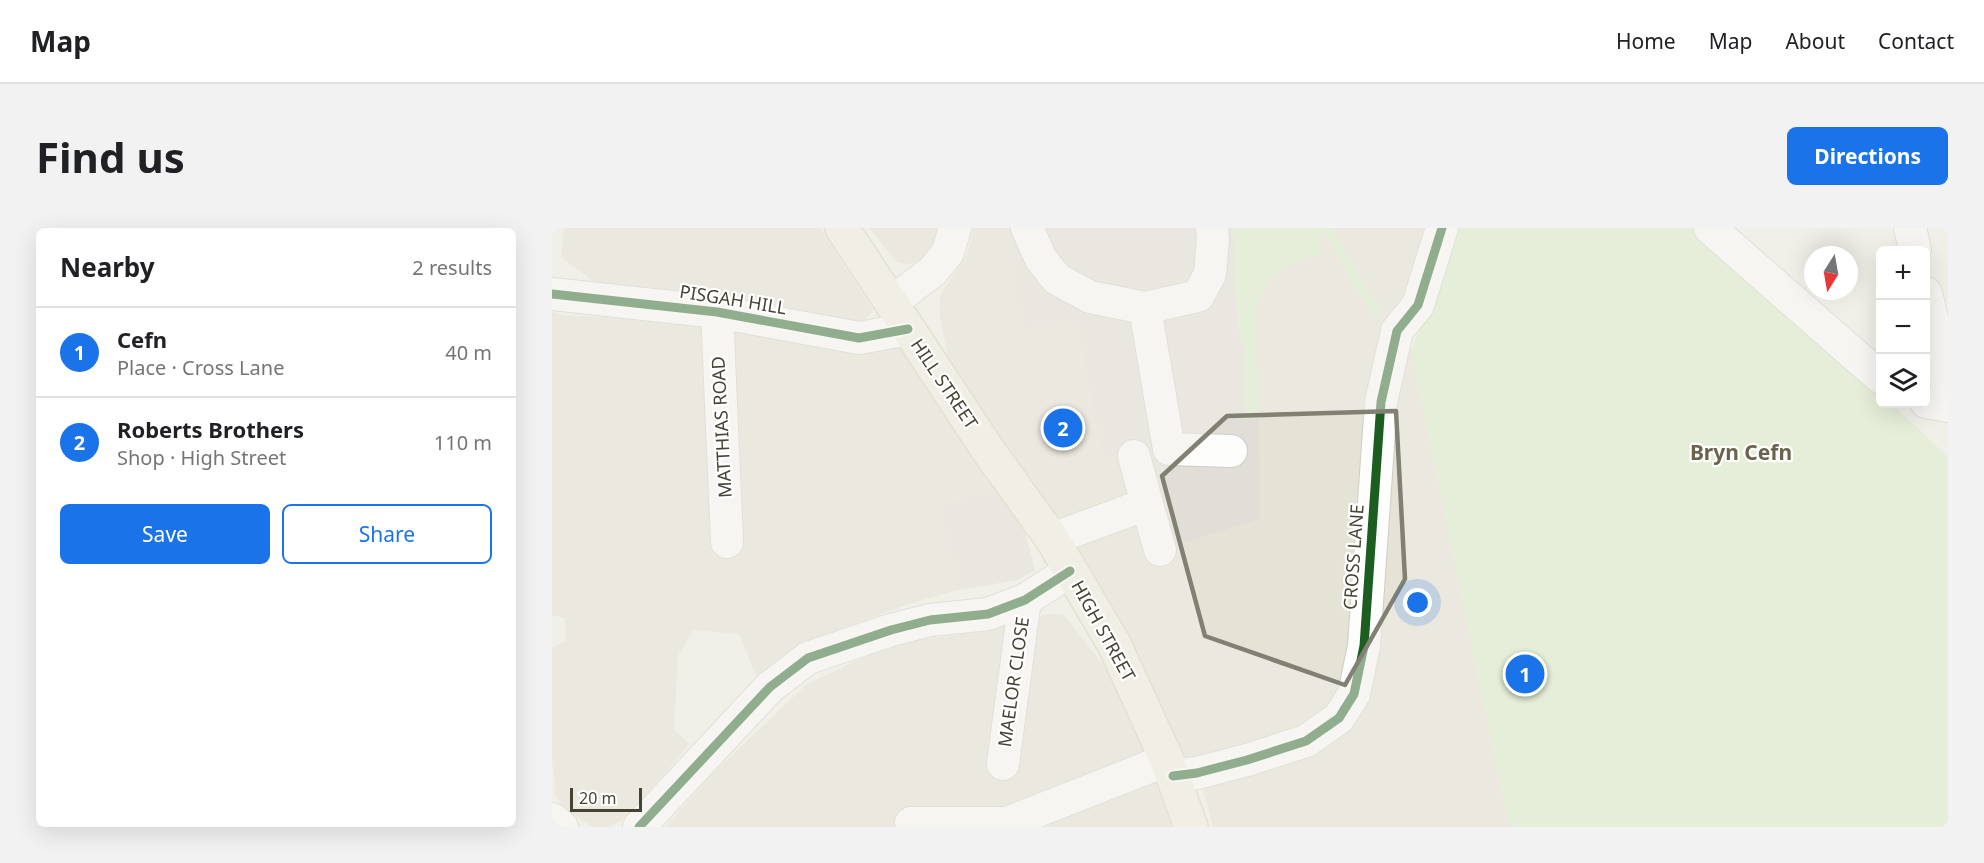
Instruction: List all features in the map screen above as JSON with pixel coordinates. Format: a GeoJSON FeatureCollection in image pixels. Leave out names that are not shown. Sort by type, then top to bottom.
{"type":"FeatureCollection","features":[{"type":"Feature","properties":{"kind":"main road","name":"HILL STREET"},"geometry":{"type":"LineString","coordinates":[[842,228],[988,450]]}},
{"type":"Feature","properties":{"kind":"main road","name":"HIGH STREET"},"geometry":{"type":"LineString","coordinates":[[988,450],[1052,539],[1114,644],[1170,768],[1191,827]]}},
{"type":"Feature","properties":{"kind":"street"},"geometry":{"type":"LineString","coordinates":[[900,316],[948,252],[955,228]]}},
{"type":"Feature","properties":{"kind":"street"},"geometry":{"type":"LineString","coordinates":[[1027,228],[1041,259],[1057,279],[1090,297],[1145,308],[1198,296],[1210,274],[1212,228]]}},
{"type":"Feature","properties":{"kind":"street","name":"CROSS LANE"},"geometry":{"type":"LineString","coordinates":[[911,823],[1006,823],[1170,768],[1197,773],[1247,760],[1305,741],[1339,718],[1354,694],[1364,646],[1381,402],[1397,331],[1418,305],[1442,228]]}},
{"type":"Feature","properties":{"kind":"street"},"geometry":{"type":"LineString","coordinates":[[1710,228],[1876,373]]}},
{"type":"Feature","properties":{"kind":"street"},"geometry":{"type":"LineString","coordinates":[[1910,228],[1914,246]]}},
{"type":"Feature","properties":{"kind":"street","name":"PISGAH HILL"},"geometry":{"type":"LineString","coordinates":[[552,294],[717,312],[859,338],[900,316]]}},
{"type":"Feature","properties":{"kind":"street"},"geometry":{"type":"LineString","coordinates":[[1928,300],[1948,389]]}},
{"type":"Feature","properties":{"kind":"street"},"geometry":{"type":"LineString","coordinates":[[1145,308],[1169,449],[1231,451]]}},
{"type":"Feature","properties":{"kind":"street","name":"MATTHIAS ROAD"},"geometry":{"type":"LineString","coordinates":[[717,312],[727,542]]}},
{"type":"Feature","properties":{"kind":"street"},"geometry":{"type":"LineString","coordinates":[[1930,403],[1948,406]]}},
{"type":"Feature","properties":{"kind":"street"},"geometry":{"type":"LineString","coordinates":[[1134,456],[1160,550]]}},
{"type":"Feature","properties":{"kind":"street"},"geometry":{"type":"LineString","coordinates":[[1052,539],[1148,504]]}},
{"type":"Feature","properties":{"kind":"street"},"geometry":{"type":"LineString","coordinates":[[639,827],[770,687],[808,658],[891,630],[930,620],[988,614],[1025,600],[1070,571]]}},
{"type":"Feature","properties":{"kind":"street","name":"MAELOR CLOSE"},"geometry":{"type":"LineString","coordinates":[[1003,765],[1025,600]]}},
{"type":"Feature","properties":{"kind":"street"},"geometry":{"type":"LineString","coordinates":[[552,819],[562,827]]}},
{"type":"Feature","properties":{"kind":"highlighted area"},"geometry":{"type":"Polygon","coordinates":[[[1396,411],[1405,579],[1345,685],[1205,636],[1162,476],[1227,416],[1396,411]]]}},
{"type":"Feature","properties":{"kind":"shaded area"},"geometry":{"type":"Polygon","coordinates":[[[564,228],[820,228],[873,310],[854,334],[685,297],[594,282],[565,260],[561,253],[564,228]]]}},
{"type":"Feature","properties":{"kind":"shaded area"},"geometry":{"type":"Polygon","coordinates":[[[869,228],[940,228],[934,248],[916,263],[905,264],[897,262],[869,228]]]}},
{"type":"Feature","properties":{"kind":"shaded area"},"geometry":{"type":"Polygon","coordinates":[[[973,228],[1010,228],[1013,234],[1017,330],[1076,321],[1102,461],[1140,444],[1233,228],[1438,228],[1403,311],[1509,827],[1213,827],[1202,784],[1183,760],[1112,605],[1037,487],[950,368],[939,311],[941,294],[967,254],[973,228]]]}},
{"type":"Feature","properties":{"kind":"shaded area"},"geometry":{"type":"Polygon","coordinates":[[[1010,228],[1233,228],[1245,349],[1245,413],[1242,419],[1259,419],[1260,519],[1165,548],[1140,444],[1102,461],[1076,321],[1017,331],[1013,234],[1010,228]]]}},
{"type":"Feature","properties":{"kind":"shaded area"},"geometry":{"type":"Polygon","coordinates":[[[552,312],[563,315],[704,322],[901,346],[1025,532],[1035,570],[1017,580],[958,590],[905,605],[792,649],[757,678],[739,634],[694,630],[678,656],[674,730],[690,744],[626,818],[609,827],[593,827],[562,807],[556,796],[552,761],[552,648],[566,640],[565,618],[552,615],[552,312]]]}},
{"type":"Feature","properties":{"kind":"shaded area"},"geometry":{"type":"Polygon","coordinates":[[[996,488],[1025,532],[1035,570],[1017,580],[958,590],[939,505],[996,488]]]}},
{"type":"Feature","properties":{"kind":"shaded area"},"geometry":{"type":"Polygon","coordinates":[[[1048,614],[1063,614],[1115,679],[1176,827],[665,827],[712,774],[806,685],[889,644],[983,631],[1048,614]]]}},
{"type":"Feature","properties":{"kind":"green space"},"geometry":{"type":"Polygon","coordinates":[[[1233,228],[1331,228],[1367,289],[1382,309],[1377,321],[1351,282],[1325,233],[1319,234],[1321,255],[1298,261],[1279,272],[1271,278],[1260,297],[1257,309],[1259,419],[1241,419],[1245,413],[1245,349],[1241,345],[1234,291],[1233,228]]]}},
{"type":"Feature","properties":{"kind":"green space"},"geometry":{"type":"Polygon","coordinates":[[[1456,228],[1703,228],[1876,389],[1876,408],[1896,408],[1948,457],[1948,827],[1509,827],[1411,351],[1456,228]]]}},
{"type":"Feature","properties":{"kind":"cycle path"},"geometry":{"type":"LineString","coordinates":[[1173,776],[1197,773],[1247,760],[1306,741],[1339,718],[1354,694],[1364,646],[1381,402],[1397,331],[1418,305],[1442,228]]}},
{"type":"Feature","properties":{"kind":"cycle path"},"geometry":{"type":"LineString","coordinates":[[552,294],[717,312],[859,338],[908,329]]}},
{"type":"Feature","properties":{"kind":"cycle path"},"geometry":{"type":"LineString","coordinates":[[639,827],[770,687],[808,658],[891,630],[930,620],[988,614],[1025,600],[1070,571]]}},
{"type":"Feature","properties":{"kind":"place","name":"Roberts Brothers"},"geometry":{"type":"Point","coordinates":[1063,428]}},
{"type":"Feature","properties":{"kind":"place","name":"Cefn"},"geometry":{"type":"Point","coordinates":[1525,674]}},
{"type":"Feature","properties":{"kind":"district","name":"Bryn Cefn"},"geometry":{"type":"Point","coordinates":[1741,453]}}]}
